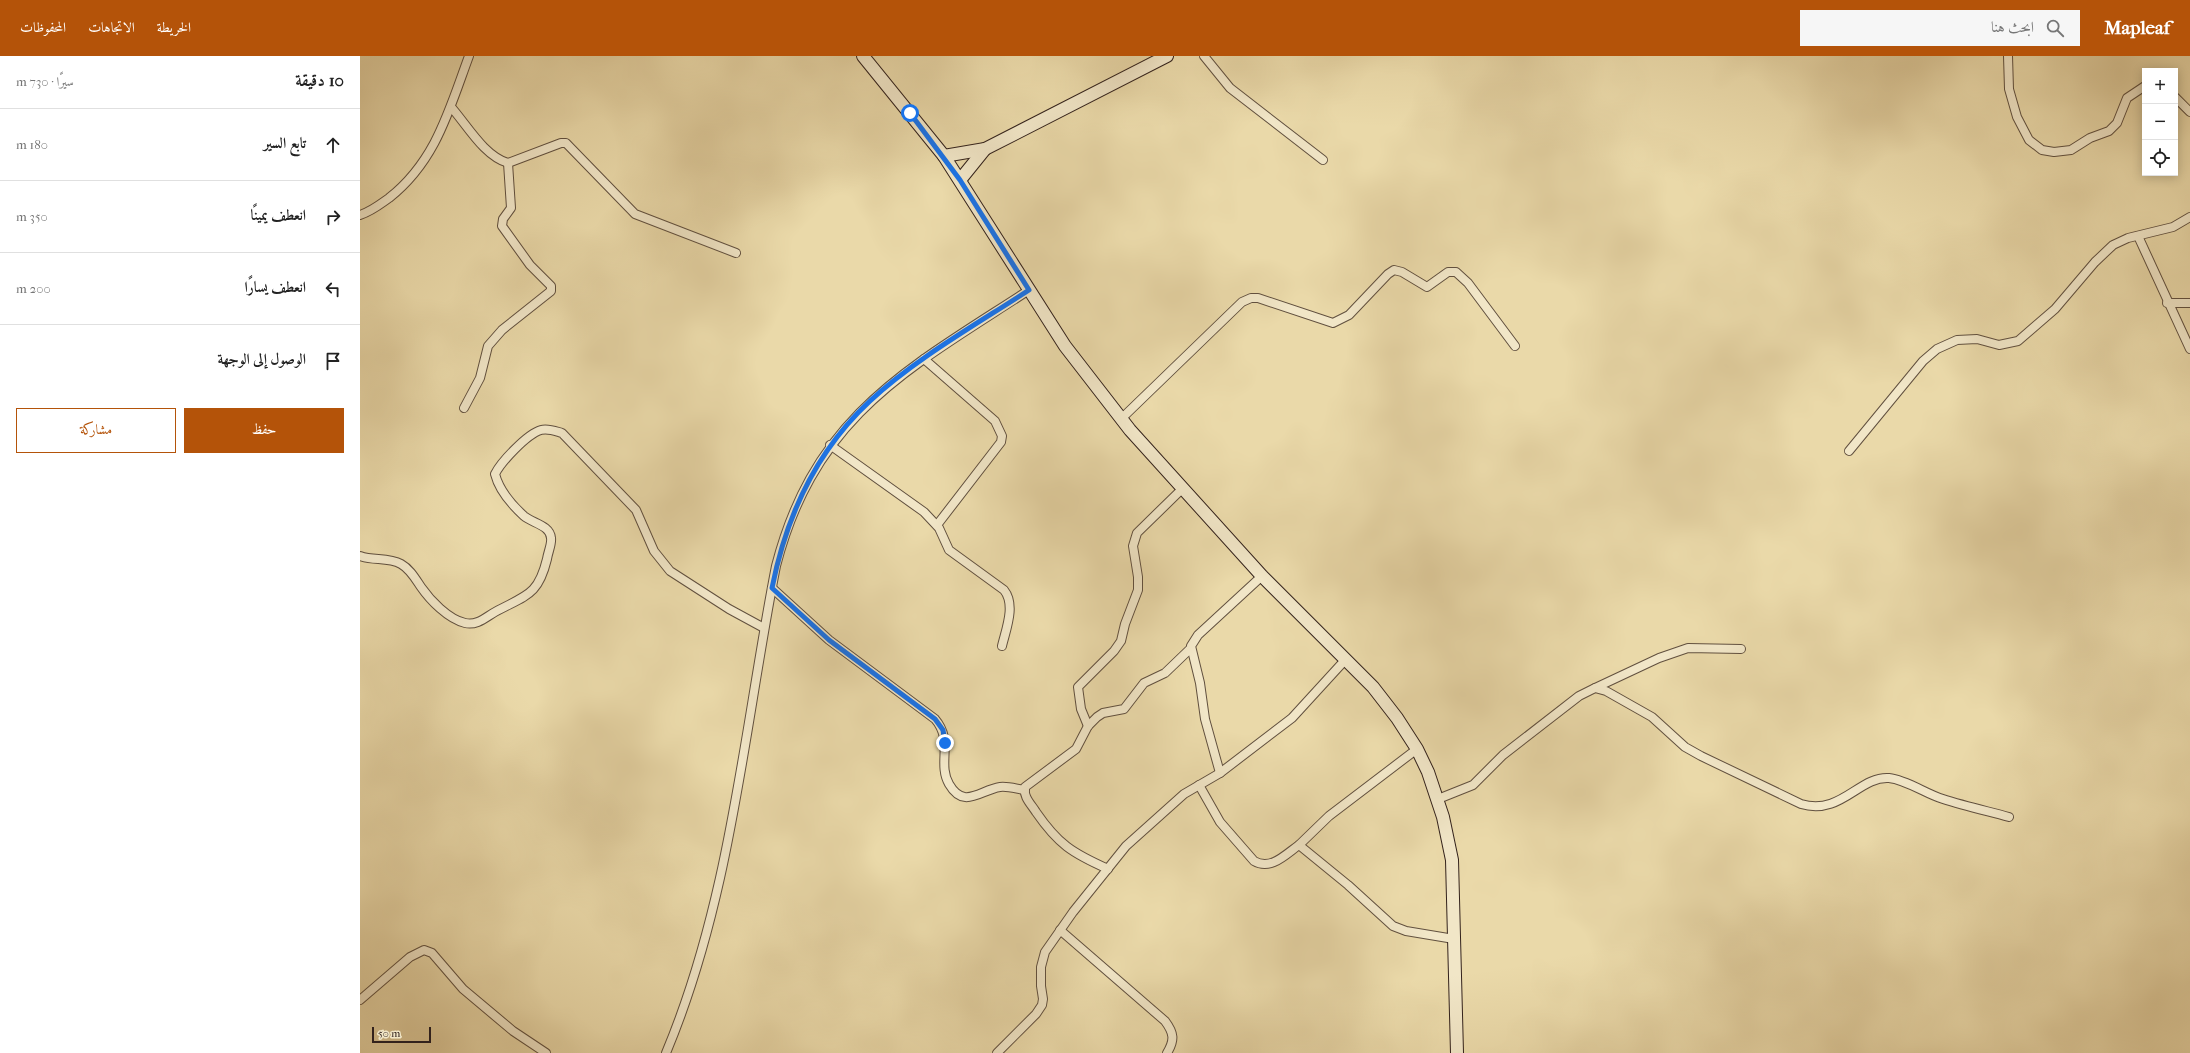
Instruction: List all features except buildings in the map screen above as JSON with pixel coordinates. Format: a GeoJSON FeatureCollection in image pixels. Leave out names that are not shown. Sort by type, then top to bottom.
{"type":"FeatureCollection","features":[{"type":"Feature","properties":{"kind":"street"},"geometry":{"type":"LineString","coordinates":[[360,214],[371,211],[407,182],[423,163],[451,107],[469,56]]}},
{"type":"Feature","properties":{"kind":"street"},"geometry":{"type":"LineString","coordinates":[[863,56],[944,156],[1065,346],[1120,419],[1147,451],[1262,576],[1346,659],[1381,697],[1417,749],[1428,772],[1438,799],[1445,824],[1452,860],[1457,1053]]}},
{"type":"Feature","properties":{"kind":"street"},"geometry":{"type":"LineString","coordinates":[[944,156],[985,148],[1167,56]]}},
{"type":"Feature","properties":{"kind":"street"},"geometry":{"type":"LineString","coordinates":[[1204,56],[1230,88],[1323,160]]}},
{"type":"Feature","properties":{"kind":"street"},"geometry":{"type":"LineString","coordinates":[[2008,56],[2009,89],[2017,117],[2029,140],[2042,150],[2054,152],[2071,150],[2085,140],[2112,128],[2120,118],[2127,98],[2142,88]]}},
{"type":"Feature","properties":{"kind":"street"},"geometry":{"type":"LineString","coordinates":[[2178,100],[2190,112]]}},
{"type":"Feature","properties":{"kind":"street"},"geometry":{"type":"LineString","coordinates":[[451,107],[484,145],[500,160],[508,163],[561,142],[566,143],[635,214],[736,253]]}},
{"type":"Feature","properties":{"kind":"street"},"geometry":{"type":"LineString","coordinates":[[960,180],[985,148]]}},
{"type":"Feature","properties":{"kind":"street"},"geometry":{"type":"LineString","coordinates":[[464,408],[480,378],[488,346],[502,330],[551,291],[551,286],[530,265],[502,226],[503,219],[511,208],[508,163]]}},
{"type":"Feature","properties":{"kind":"street"},"geometry":{"type":"LineString","coordinates":[[1849,451],[1923,361],[1933,352],[1957,340],[1968,338],[1999,345],[2018,341],[2055,309],[2105,251],[2120,241],[2173,227],[2190,217]]}},
{"type":"Feature","properties":{"kind":"street"},"geometry":{"type":"LineString","coordinates":[[2138,236],[2190,349]]}},
{"type":"Feature","properties":{"kind":"street"},"geometry":{"type":"LineString","coordinates":[[1120,419],[1242,302],[1251,298],[1258,298],[1333,323],[1348,315],[1388,274],[1394,270],[1402,272],[1427,287],[1448,272],[1454,271],[1459,273],[1515,346]]}},
{"type":"Feature","properties":{"kind":"street"},"geometry":{"type":"LineString","coordinates":[[666,1053],[684,1010],[716,901],[735,807],[764,628],[782,541],[793,512],[809,479],[830,445],[869,401],[924,359],[1029,290]]}},
{"type":"Feature","properties":{"kind":"street"},"geometry":{"type":"LineString","coordinates":[[2168,303],[2190,302]]}},
{"type":"Feature","properties":{"kind":"street"},"geometry":{"type":"LineString","coordinates":[[924,359],[995,421],[1002,436],[1001,442],[937,525]]}},
{"type":"Feature","properties":{"kind":"street"},"geometry":{"type":"LineString","coordinates":[[360,556],[385,559],[401,564],[413,574],[422,588],[441,608],[465,623],[475,623],[526,597],[537,586],[544,572],[552,539],[550,533],[545,528],[532,522],[519,511],[500,488],[495,474],[507,458],[530,434],[542,429],[553,430],[562,433],[572,442],[625,496],[636,510],[654,551],[670,571],[729,609],[764,628]]}},
{"type":"Feature","properties":{"kind":"street"},"geometry":{"type":"LineString","coordinates":[[830,445],[904,496],[937,525],[949,550],[994,581],[1006,593],[1009,610],[1002,646]]}},
{"type":"Feature","properties":{"kind":"street"},"geometry":{"type":"LineString","coordinates":[[1088,726],[1080,702],[1078,687],[1114,651],[1121,641],[1125,624],[1138,590],[1138,577],[1133,546],[1134,539],[1143,526],[1182,489]]}},
{"type":"Feature","properties":{"kind":"street"},"geometry":{"type":"LineString","coordinates":[[1108,869],[1085,859],[1061,844],[1050,832],[1026,797],[1025,790],[1031,781],[1076,749],[1088,726],[1103,713],[1124,709],[1128,706],[1144,683],[1165,673],[1190,649],[1198,635],[1262,576]]}},
{"type":"Feature","properties":{"kind":"street"},"geometry":{"type":"LineString","coordinates":[[772,588],[829,640],[935,719],[945,737],[947,780],[957,794],[961,797],[970,798],[1002,787],[1025,790]]}},
{"type":"Feature","properties":{"kind":"street"},"geometry":{"type":"LineString","coordinates":[[1438,799],[1473,785],[1503,755],[1579,696],[1595,688],[1659,658],[1688,648],[1741,648]]}},
{"type":"Feature","properties":{"kind":"street"},"geometry":{"type":"LineString","coordinates":[[1190,649],[1200,682],[1205,719],[1220,773]]}},
{"type":"Feature","properties":{"kind":"street"},"geometry":{"type":"LineString","coordinates":[[997,1053],[1036,1014],[1042,1005],[1044,999],[1041,986],[1041,967],[1045,952],[1060,930],[1126,846],[1157,816],[1184,794],[1220,773],[1292,718],[1346,659]]}},
{"type":"Feature","properties":{"kind":"street"},"geometry":{"type":"LineString","coordinates":[[1595,688],[1606,691],[1652,717],[1685,747],[1800,804],[1814,807],[1826,806],[1876,780],[1890,778],[1942,799],[2009,817]]}},
{"type":"Feature","properties":{"kind":"street"},"geometry":{"type":"LineString","coordinates":[[1199,785],[1220,822],[1254,861],[1262,864],[1272,863],[1298,845],[1329,816],[1417,749]]}},
{"type":"Feature","properties":{"kind":"street"},"geometry":{"type":"LineString","coordinates":[[1298,845],[1348,885],[1393,926],[1406,931],[1454,939]]}},
{"type":"Feature","properties":{"kind":"street"},"geometry":{"type":"LineString","coordinates":[[1060,930],[1165,1021],[1172,1030],[1174,1038],[1167,1053]]}},
{"type":"Feature","properties":{"kind":"street"},"geometry":{"type":"LineString","coordinates":[[360,1000],[410,956],[424,950],[432,953],[463,989],[513,1031],[546,1053]]}},
{"type":"Feature","properties":{"kind":"route"},"geometry":{"type":"LineString","coordinates":[[910,113],[944,156],[1029,290],[924,359],[869,401],[841,431],[818,462],[793,512],[782,541],[772,588],[829,640],[935,719],[943,730],[945,743]]}}]}
